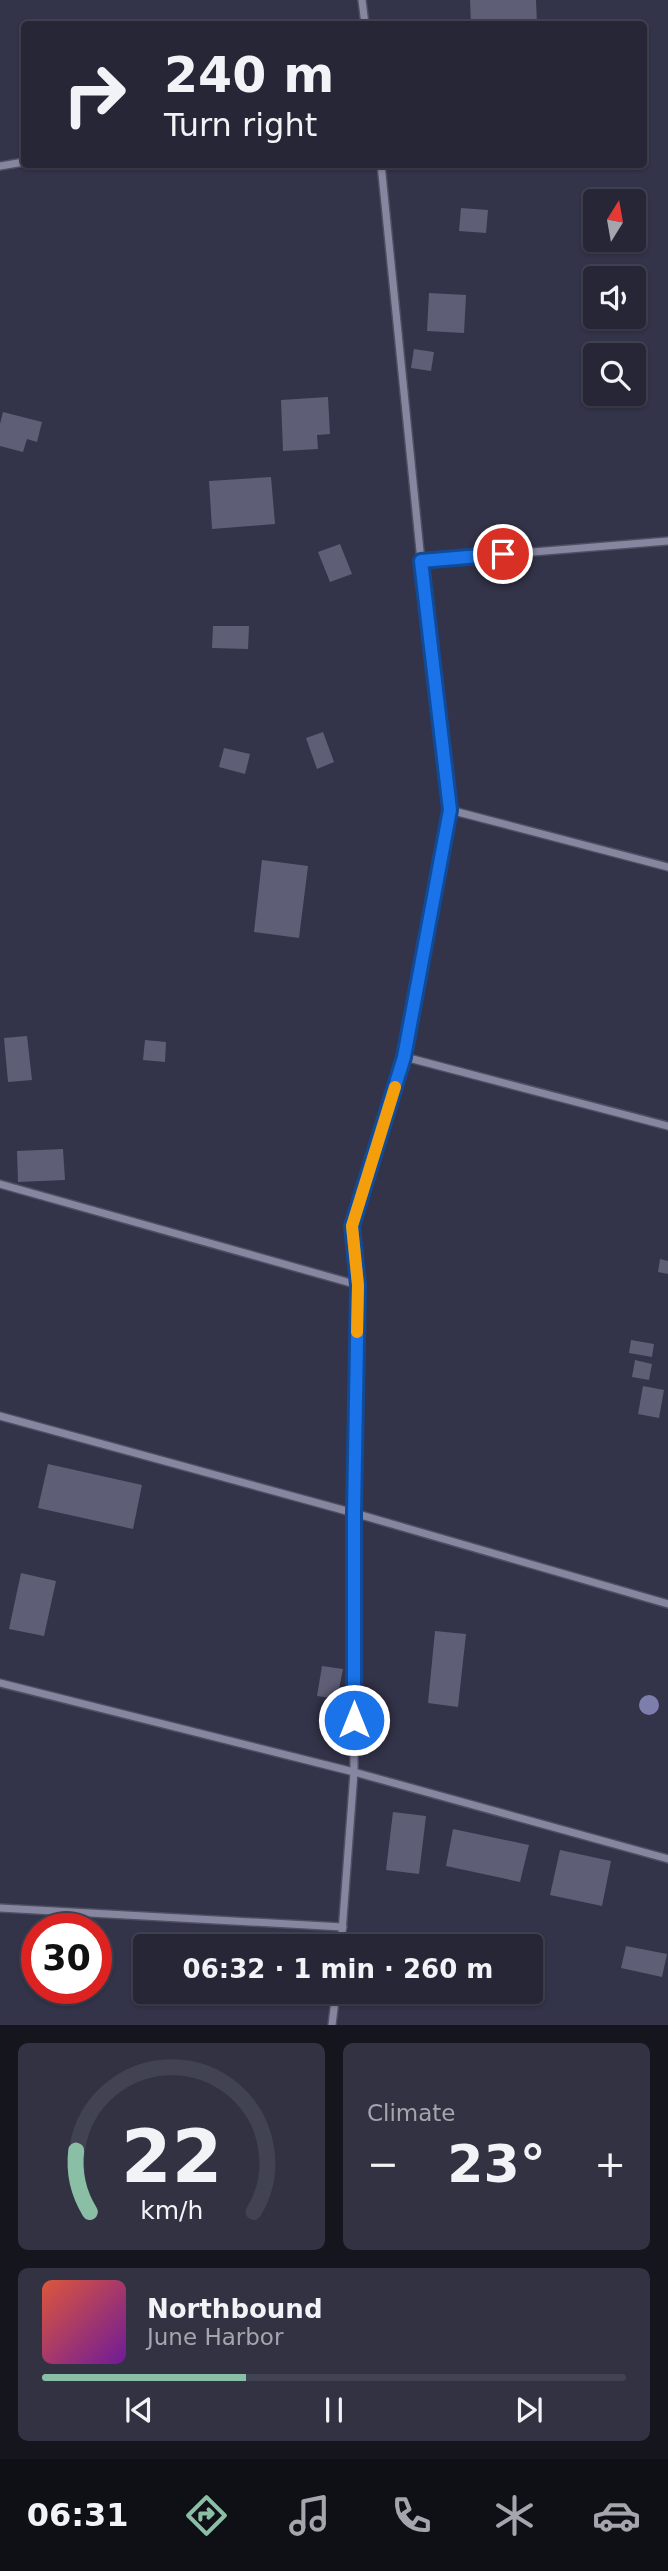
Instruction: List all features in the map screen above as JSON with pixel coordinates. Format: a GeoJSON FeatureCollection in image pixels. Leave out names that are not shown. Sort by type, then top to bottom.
{"type":"FeatureCollection","features":[{"type":"Feature","properties":{"kind":"street"},"geometry":{"type":"LineString","coordinates":[[362,0],[365,21]]}},
{"type":"Feature","properties":{"kind":"street"},"geometry":{"type":"LineString","coordinates":[[0,166],[21,162]]}},
{"type":"Feature","properties":{"kind":"street"},"geometry":{"type":"LineString","coordinates":[[342,1934],[354,1772],[354,1513],[358,1285],[352,1226],[404,1057],[450,810],[421,561],[382,168]]}},
{"type":"Feature","properties":{"kind":"street"},"geometry":{"type":"LineString","coordinates":[[421,561],[668,541]]}},
{"type":"Feature","properties":{"kind":"street"},"geometry":{"type":"LineString","coordinates":[[450,810],[668,867]]}},
{"type":"Feature","properties":{"kind":"street"},"geometry":{"type":"LineString","coordinates":[[404,1057],[668,1126]]}},
{"type":"Feature","properties":{"kind":"street"},"geometry":{"type":"LineString","coordinates":[[0,1184],[358,1285]]}},
{"type":"Feature","properties":{"kind":"street"},"geometry":{"type":"LineString","coordinates":[[0,1416],[354,1513],[668,1604]]}},
{"type":"Feature","properties":{"kind":"street"},"geometry":{"type":"LineString","coordinates":[[0,1683],[354,1772],[668,1859]]}},
{"type":"Feature","properties":{"kind":"street"},"geometry":{"type":"LineString","coordinates":[[0,1908],[343,1927]]}},
{"type":"Feature","properties":{"kind":"street"},"geometry":{"type":"LineString","coordinates":[[332,2025],[335,2004]]}},
{"type":"Feature","properties":{"kind":"building"},"geometry":{"type":"Polygon","coordinates":[[[470,0],[536,0],[537,21],[471,21],[470,0]]]}},
{"type":"Feature","properties":{"kind":"building"},"geometry":{"type":"Polygon","coordinates":[[[461,208],[488,210],[486,233],[459,231],[461,208]]]}},
{"type":"Feature","properties":{"kind":"building"},"geometry":{"type":"Polygon","coordinates":[[[429,293],[466,295],[464,333],[427,331],[429,293]]]}},
{"type":"Feature","properties":{"kind":"building"},"geometry":{"type":"Polygon","coordinates":[[[414,349],[434,352],[431,371],[411,368],[414,349]]]}},
{"type":"Feature","properties":{"kind":"building"},"geometry":{"type":"Polygon","coordinates":[[[328,397],[330,434],[317,435],[318,449],[283,451],[281,400],[328,397]]]}},
{"type":"Feature","properties":{"kind":"building"},"geometry":{"type":"Polygon","coordinates":[[[3,412],[42,422],[37,442],[27,439],[23,452],[0,446],[3,412]]]}},
{"type":"Feature","properties":{"kind":"building"},"geometry":{"type":"Polygon","coordinates":[[[271,477],[275,524],[212,529],[209,481],[271,477]]]}},
{"type":"Feature","properties":{"kind":"building"},"geometry":{"type":"Polygon","coordinates":[[[340,544],[352,574],[330,582],[318,552],[340,544]]]}},
{"type":"Feature","properties":{"kind":"building"},"geometry":{"type":"Polygon","coordinates":[[[213,626],[249,626],[248,649],[212,648],[213,626]]]}},
{"type":"Feature","properties":{"kind":"building"},"geometry":{"type":"Polygon","coordinates":[[[323,732],[334,762],[317,769],[306,738],[323,732]]]}},
{"type":"Feature","properties":{"kind":"building"},"geometry":{"type":"Polygon","coordinates":[[[224,748],[250,754],[245,774],[219,767],[224,748]]]}},
{"type":"Feature","properties":{"kind":"building"},"geometry":{"type":"Polygon","coordinates":[[[262,860],[308,866],[299,938],[254,932],[262,860]]]}},
{"type":"Feature","properties":{"kind":"building"},"geometry":{"type":"Polygon","coordinates":[[[27,1036],[32,1080],[8,1082],[4,1038],[27,1036]]]}},
{"type":"Feature","properties":{"kind":"building"},"geometry":{"type":"Polygon","coordinates":[[[145,1040],[166,1042],[165,1062],[143,1060],[145,1040]]]}},
{"type":"Feature","properties":{"kind":"building"},"geometry":{"type":"Polygon","coordinates":[[[63,1149],[65,1180],[18,1182],[17,1151],[63,1149]]]}},
{"type":"Feature","properties":{"kind":"building"},"geometry":{"type":"Polygon","coordinates":[[[660,1259],[668,1261],[668,1274],[658,1272],[660,1259]]]}},
{"type":"Feature","properties":{"kind":"building"},"geometry":{"type":"Polygon","coordinates":[[[631,1340],[654,1344],[652,1357],[629,1353],[631,1340]]]}},
{"type":"Feature","properties":{"kind":"building"},"geometry":{"type":"Polygon","coordinates":[[[635,1360],[652,1364],[649,1380],[632,1377],[635,1360]]]}},
{"type":"Feature","properties":{"kind":"building"},"geometry":{"type":"Polygon","coordinates":[[[643,1386],[664,1390],[659,1418],[638,1414],[643,1386]]]}},
{"type":"Feature","properties":{"kind":"building"},"geometry":{"type":"Polygon","coordinates":[[[48,1464],[142,1485],[133,1529],[38,1508],[48,1464]]]}},
{"type":"Feature","properties":{"kind":"building"},"geometry":{"type":"Polygon","coordinates":[[[21,1573],[56,1581],[44,1636],[9,1629],[21,1573]]]}},
{"type":"Feature","properties":{"kind":"building"},"geometry":{"type":"Polygon","coordinates":[[[435,1631],[466,1634],[458,1707],[428,1703],[435,1631]]]}},
{"type":"Feature","properties":{"kind":"building"},"geometry":{"type":"Polygon","coordinates":[[[322,1666],[343,1669],[337,1699],[317,1696],[322,1666]]]}},
{"type":"Feature","properties":{"kind":"building"},"geometry":{"type":"Polygon","coordinates":[[[393,1812],[426,1816],[419,1874],[386,1870],[393,1812]]]}},
{"type":"Feature","properties":{"kind":"building"},"geometry":{"type":"Polygon","coordinates":[[[453,1829],[529,1845],[520,1882],[446,1866],[453,1829]]]}},
{"type":"Feature","properties":{"kind":"building"},"geometry":{"type":"Polygon","coordinates":[[[560,1850],[611,1861],[602,1906],[550,1895],[560,1850]]]}},
{"type":"Feature","properties":{"kind":"building"},"geometry":{"type":"Polygon","coordinates":[[[626,1946],[667,1954],[662,1977],[621,1968],[626,1946]]]}},
{"type":"Feature","properties":{"kind":"slow traffic"},"geometry":{"type":"LineString","coordinates":[[357,1332],[358,1285],[352,1226],[395,1087]]}},
{"type":"Feature","properties":{"kind":"route"},"geometry":{"type":"LineString","coordinates":[[354,1720],[358,1285],[352,1226],[404,1057],[450,810],[421,561],[503,554]]}}]}
